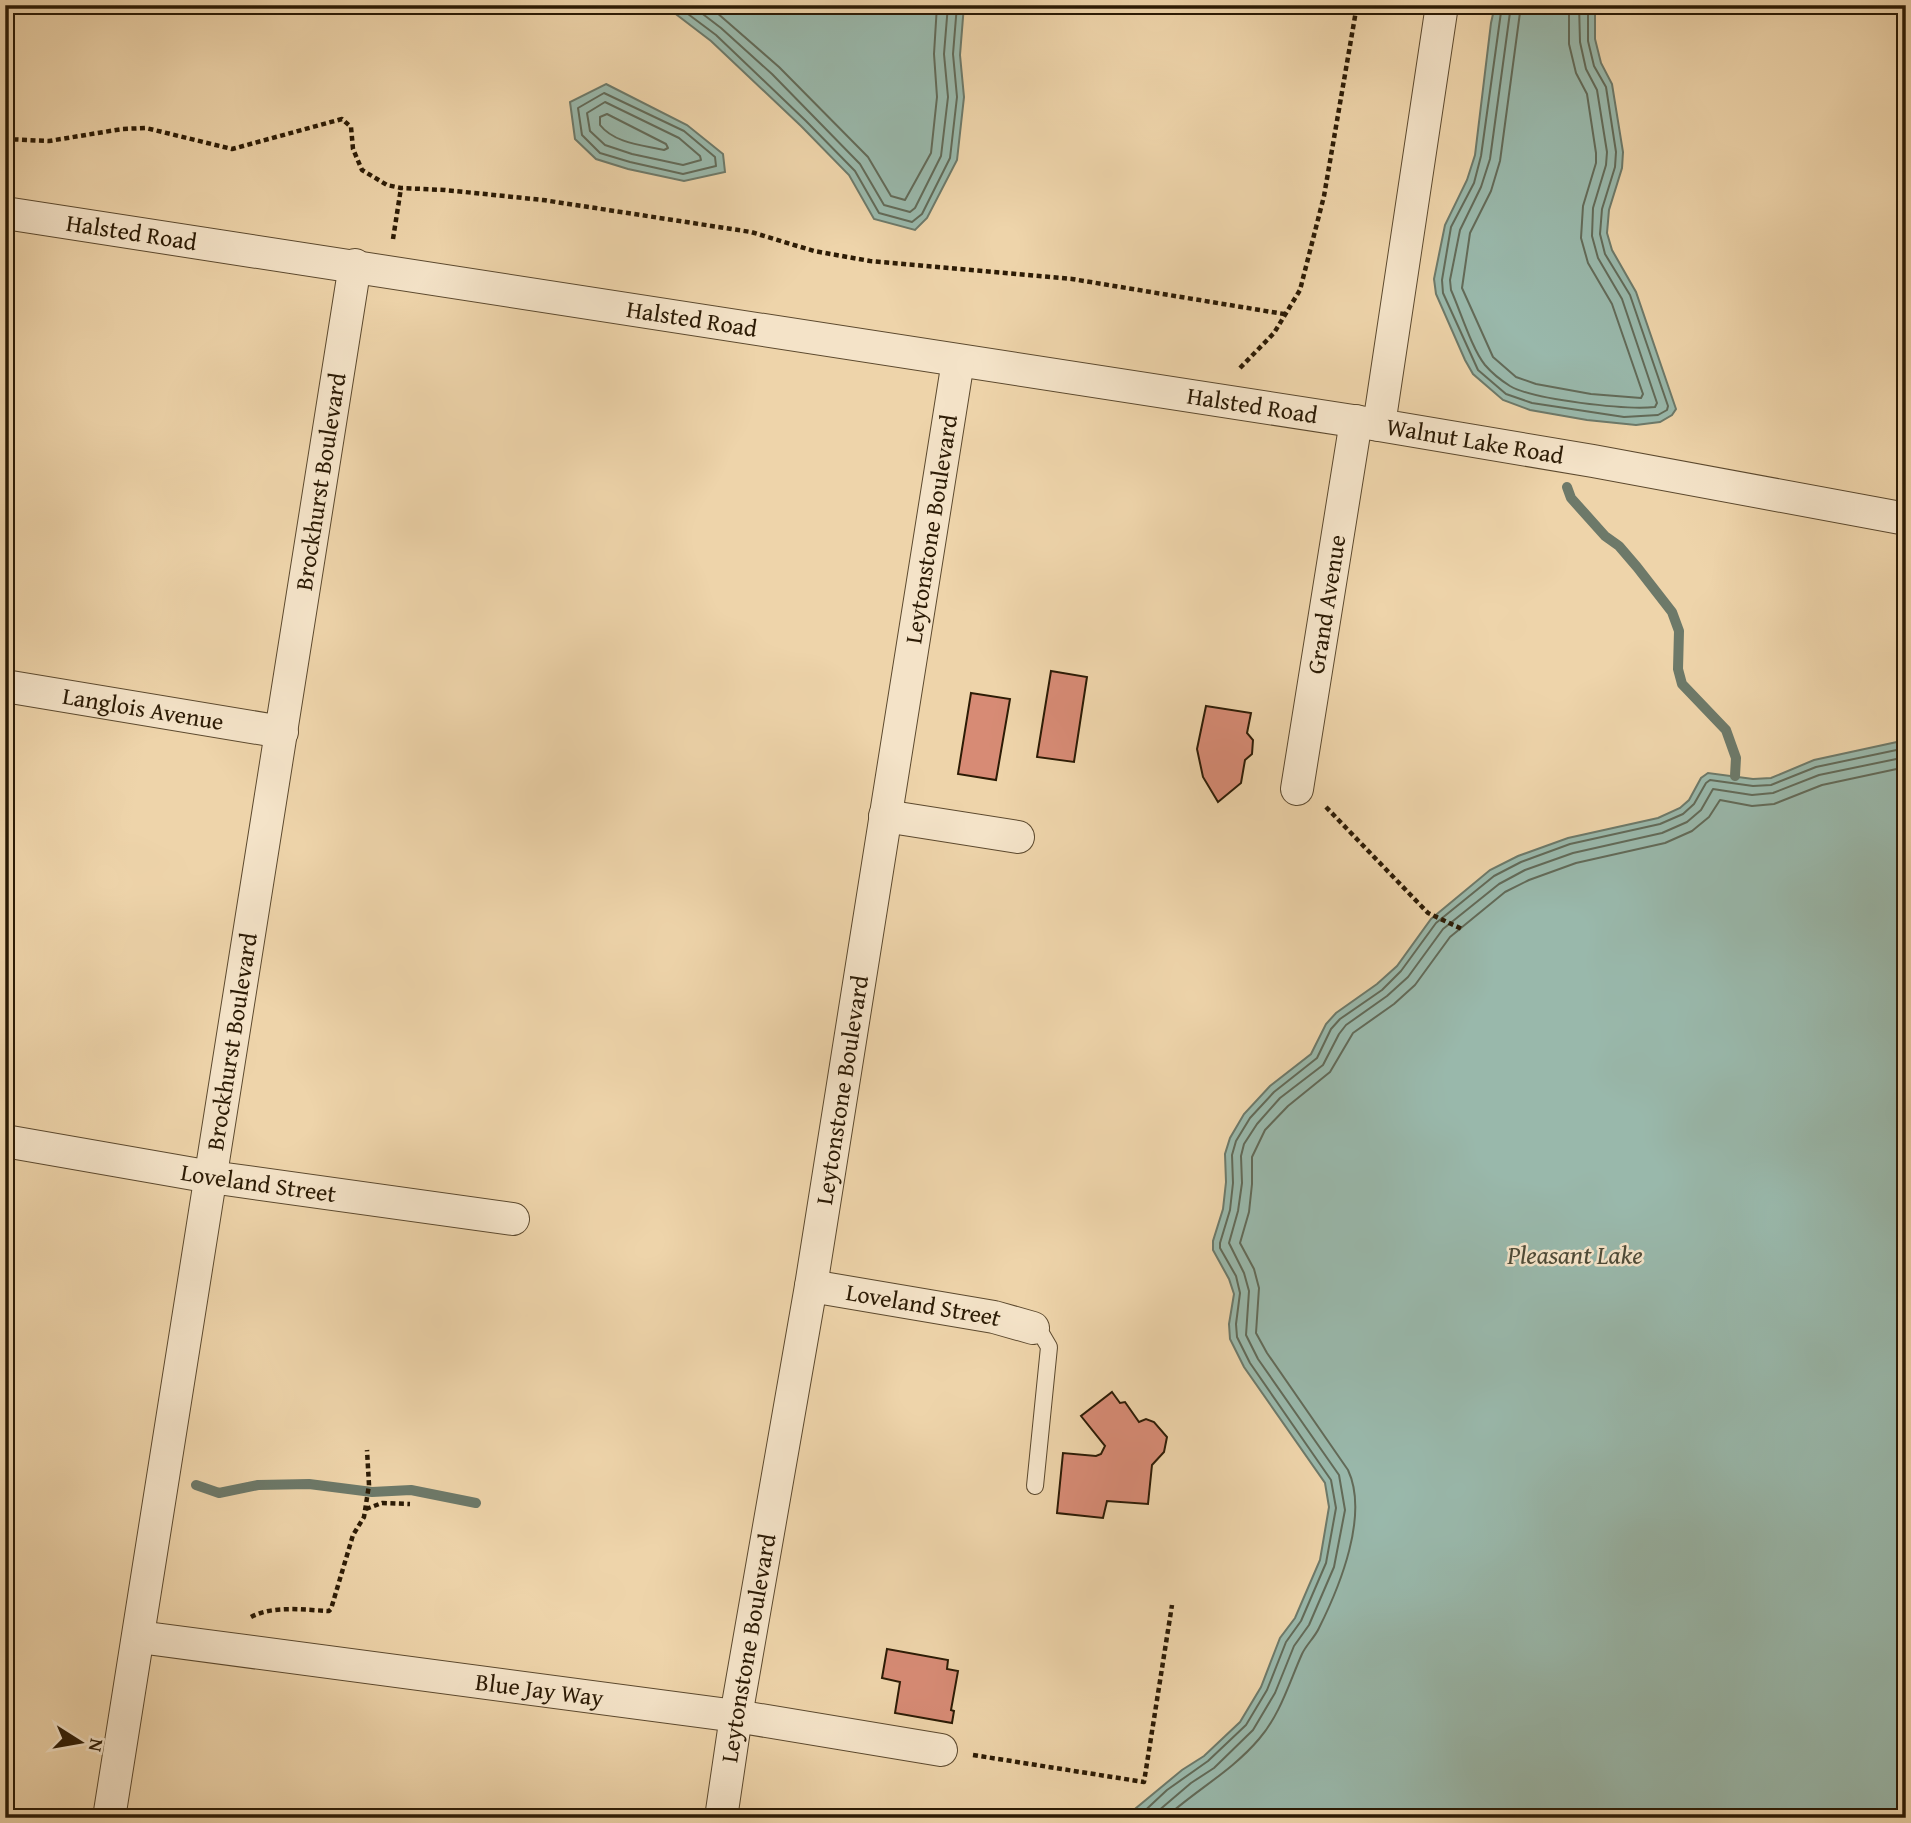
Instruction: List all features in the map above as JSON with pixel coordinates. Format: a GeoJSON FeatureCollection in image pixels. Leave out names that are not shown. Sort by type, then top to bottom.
{"type":"FeatureCollection","features":[{"type":"Feature","properties":{"kind":"street","name":"Walnut Lake Road"},"geometry":{"type":"LineString","coordinates":[[1442,5],[1367,423],[1906,519]]}},
{"type":"Feature","properties":{"kind":"street","name":"Halsted Road"},"geometry":{"type":"LineString","coordinates":[[5,213],[1367,423]]}},
{"type":"Feature","properties":{"kind":"street","name":"Brockhurst Boulevard"},"geometry":{"type":"LineString","coordinates":[[109,1818],[355,265]]}},
{"type":"Feature","properties":{"kind":"street","name":"Leytonstone Boulevard"},"geometry":{"type":"LineString","coordinates":[[721,1818],[736,1716],[811,1286],[958,361]]}},
{"type":"Feature","properties":{"kind":"street","name":"Grand Avenue"},"geometry":{"type":"LineString","coordinates":[[1297,789],[1367,423]]}},
{"type":"Feature","properties":{"kind":"street","name":"Langlois Avenue"},"geometry":{"type":"LineString","coordinates":[[5,686],[282,732]]}},
{"type":"Feature","properties":{"kind":"street"},"geometry":{"type":"LineString","coordinates":[[885,816],[1018,836]]}},
{"type":"Feature","properties":{"kind":"street","name":"Loveland Street"},"geometry":{"type":"LineString","coordinates":[[5,1141],[211,1177],[513,1219]]}},
{"type":"Feature","properties":{"kind":"street","name":"Loveland Street"},"geometry":{"type":"LineString","coordinates":[[811,1286],[971,1312],[1033,1328]]}},
{"type":"Feature","properties":{"kind":"street","name":"Blue Jay Way"},"geometry":{"type":"LineString","coordinates":[[139,1637],[736,1716],[941,1750]]}},
{"type":"Feature","properties":{"kind":"lane"},"geometry":{"type":"LineString","coordinates":[[1033,1328],[1042,1335],[1049,1347],[1035,1486]]}},
{"type":"Feature","properties":{"kind":"path"},"geometry":{"type":"LineString","coordinates":[[1228,401],[1233,375],[1273,332],[1300,290],[1324,196],[1357,5]]}},
{"type":"Feature","properties":{"kind":"path"},"geometry":{"type":"LineString","coordinates":[[5,139],[49,141],[122,128],[146,128],[232,149],[342,119],[351,127],[353,149],[362,170],[381,182],[401,188],[543,200],[751,232],[814,251],[870,261],[1072,279],[1284,314]]}},
{"type":"Feature","properties":{"kind":"path"},"geometry":{"type":"LineString","coordinates":[[387,271],[401,188]]}},
{"type":"Feature","properties":{"kind":"path"},"geometry":{"type":"LineString","coordinates":[[1326,806],[1428,913],[1462,929]]}},
{"type":"Feature","properties":{"kind":"path"},"geometry":{"type":"LineString","coordinates":[[237,1650],[247,1623],[259,1613],[331,1609],[353,1535],[364,1517],[369,1485],[367,1450]]}},
{"type":"Feature","properties":{"kind":"path"},"geometry":{"type":"LineString","coordinates":[[365,1510],[382,1503],[410,1504]]}},
{"type":"Feature","properties":{"kind":"path"},"geometry":{"type":"LineString","coordinates":[[941,1750],[1144,1782],[1172,1605]]}},
{"type":"Feature","properties":{"kind":"water"},"geometry":{"type":"Polygon","coordinates":[[[664,5],[964,5],[960,55],[964,97],[957,160],[927,218],[915,230],[874,219],[849,175],[801,126],[711,41],[664,5]]]}},
{"type":"Feature","properties":{"kind":"water"},"geometry":{"type":"Polygon","coordinates":[[[1495,5],[1595,5],[1595,39],[1601,63],[1612,84],[1623,152],[1622,168],[1609,210],[1607,233],[1612,250],[1636,292],[1676,409],[1672,415],[1660,422],[1636,425],[1587,420],[1530,410],[1503,400],[1473,374],[1436,294],[1434,279],[1445,225],[1467,180],[1475,155],[1495,5]]]}},
{"type":"Feature","properties":{"kind":"water"},"geometry":{"type":"Polygon","coordinates":[[[606,84],[687,125],[723,154],[725,172],[684,181],[596,159],[575,139],[570,102],[606,84]]]}},
{"type":"Feature","properties":{"kind":"water","name":"Pleasant Lake"},"geometry":{"type":"Polygon","coordinates":[[[1906,740],[1906,1818],[1124,1818],[1182,1770],[1204,1756],[1240,1722],[1261,1687],[1280,1638],[1295,1618],[1320,1560],[1329,1507],[1325,1483],[1244,1367],[1230,1339],[1229,1324],[1234,1294],[1213,1250],[1213,1241],[1223,1209],[1225,1154],[1230,1138],[1244,1114],[1270,1086],[1311,1054],[1326,1024],[1336,1013],[1397,966],[1431,919],[1490,870],[1518,856],[1568,838],[1658,818],[1680,808],[1689,800],[1701,778],[1708,773],[1753,779],[1771,778],[1814,760],[1906,740]]]}},
{"type":"Feature","properties":{"kind":"building"},"geometry":{"type":"Polygon","coordinates":[[[1051,671],[1087,677],[1074,762],[1037,757],[1051,671]]]}},
{"type":"Feature","properties":{"kind":"building"},"geometry":{"type":"Polygon","coordinates":[[[971,693],[1010,699],[996,780],[958,774],[971,693]]]}},
{"type":"Feature","properties":{"kind":"building"},"geometry":{"type":"Polygon","coordinates":[[[1206,706],[1251,713],[1247,733],[1253,740],[1252,754],[1245,760],[1241,783],[1218,802],[1203,777],[1197,749],[1206,706]]]}},
{"type":"Feature","properties":{"kind":"building"},"geometry":{"type":"Polygon","coordinates":[[[1112,1392],[1120,1403],[1125,1402],[1139,1422],[1146,1419],[1154,1422],[1167,1437],[1164,1452],[1152,1465],[1148,1504],[1107,1501],[1103,1518],[1057,1513],[1063,1453],[1096,1456],[1101,1454],[1105,1446],[1081,1416],[1112,1392]]]}},
{"type":"Feature","properties":{"kind":"building"},"geometry":{"type":"Polygon","coordinates":[[[887,1649],[948,1660],[947,1669],[958,1671],[951,1710],[954,1711],[952,1723],[895,1713],[900,1682],[882,1678],[887,1649]]]}},
{"type":"Feature","properties":{"kind":"waterway"},"geometry":{"type":"LineString","coordinates":[[1567,487],[1571,498],[1605,536],[1619,546],[1672,612],[1679,631],[1678,669],[1682,684],[1726,730],[1736,758],[1735,776]]}},
{"type":"Feature","properties":{"kind":"waterway"},"geometry":{"type":"LineString","coordinates":[[196,1485],[219,1493],[258,1485],[309,1484],[372,1492],[411,1490],[476,1503]]}}]}
